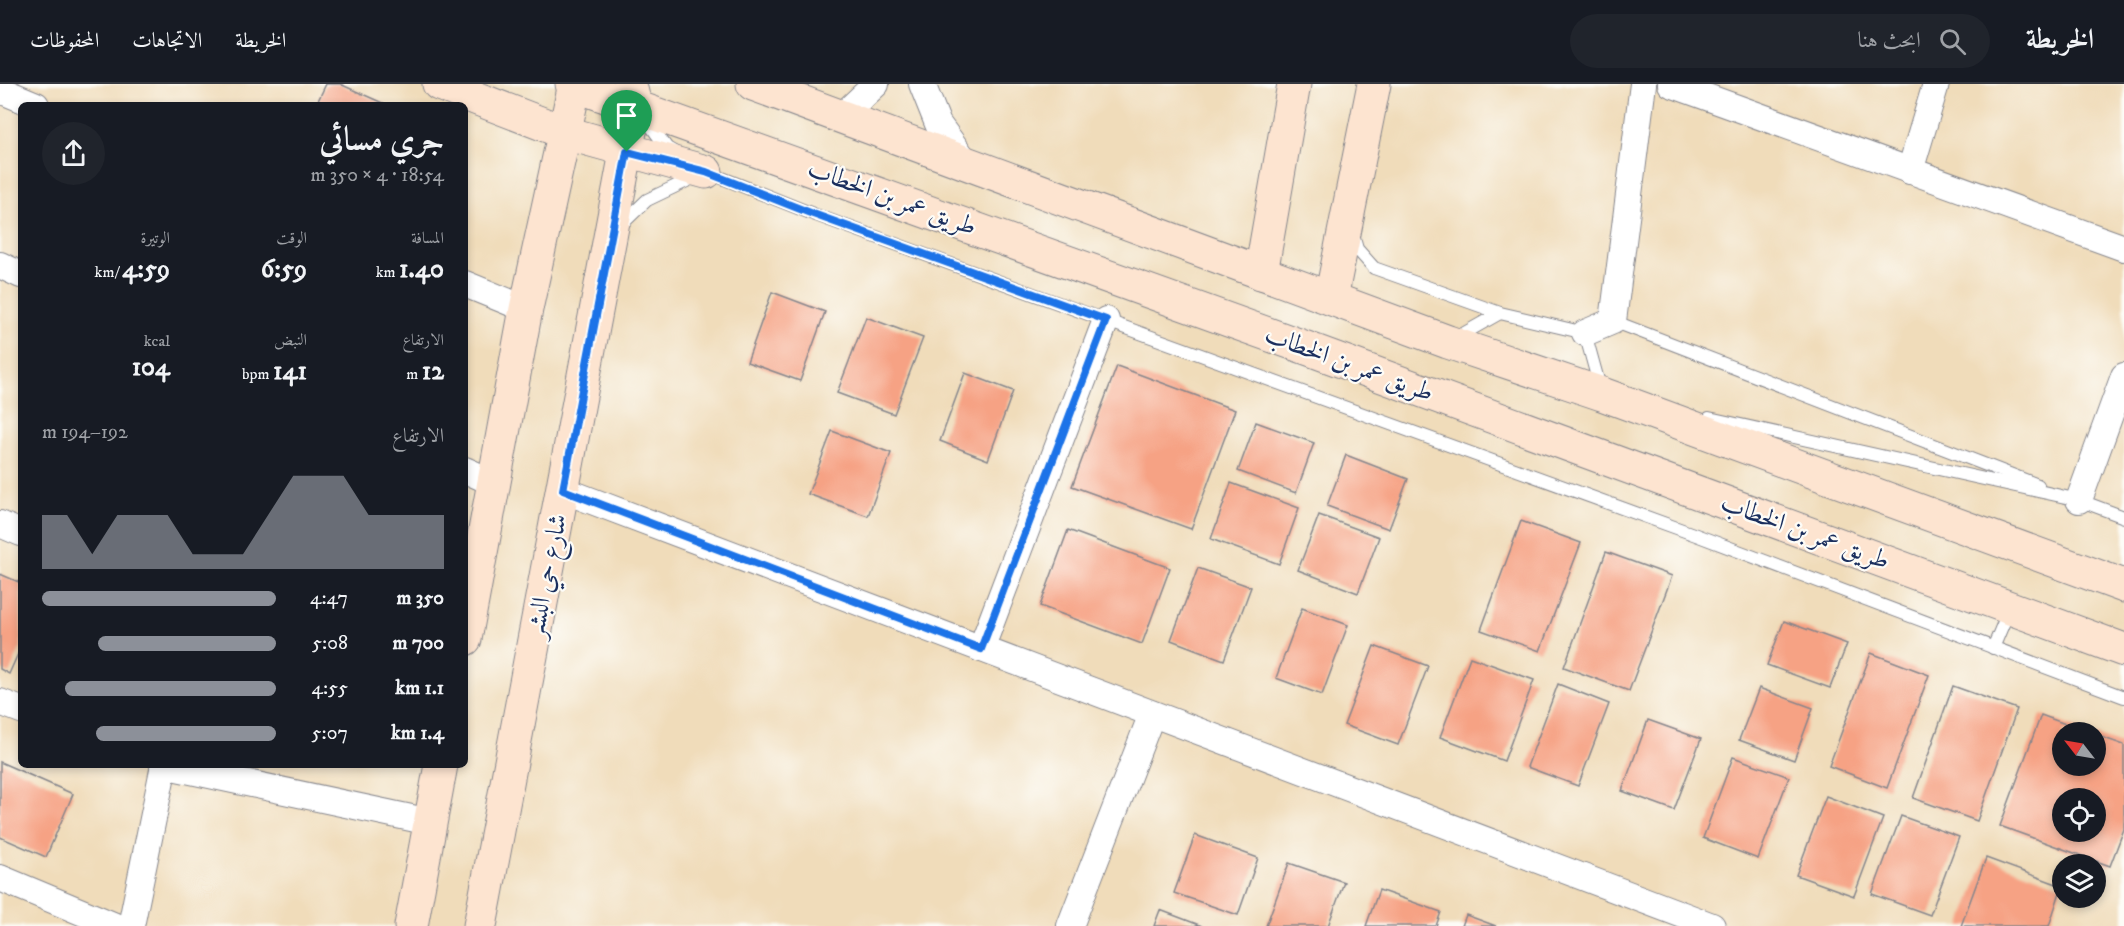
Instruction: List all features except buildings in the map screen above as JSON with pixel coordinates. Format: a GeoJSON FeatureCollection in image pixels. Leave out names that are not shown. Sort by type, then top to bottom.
{"type":"FeatureCollection","features":[{"type":"Feature","properties":{"kind":"main road"},"geometry":{"type":"LineString","coordinates":[[440,84],[566,133],[627,152],[706,172]]}},
{"type":"Feature","properties":{"kind":"main road"},"geometry":{"type":"LineString","coordinates":[[468,623],[526,309],[566,133],[574,84]]}},
{"type":"Feature","properties":{"kind":"main road","name":"طريق عمر بن الخطاب"},"geometry":{"type":"LineString","coordinates":[[574,84],[632,95],[1312,350],[2124,650]]}},
{"type":"Feature","properties":{"kind":"main road"},"geometry":{"type":"LineString","coordinates":[[753,84],[1448,342],[1602,394],[2124,586]]}},
{"type":"Feature","properties":{"kind":"main road"},"geometry":{"type":"LineString","coordinates":[[1260,273],[1294,84]]}},
{"type":"Feature","properties":{"kind":"main road"},"geometry":{"type":"LineString","coordinates":[[1331,298],[1374,84]]}},
{"type":"Feature","properties":{"kind":"main road","name":"شارع حي البشر"},"geometry":{"type":"LineString","coordinates":[[480,926],[627,152],[632,95]]}},
{"type":"Feature","properties":{"kind":"main road"},"geometry":{"type":"LineString","coordinates":[[411,926],[440,768]]}},
{"type":"Feature","properties":{"kind":"street"},"geometry":{"type":"LineString","coordinates":[[842,117],[876,84]]}},
{"type":"Feature","properties":{"kind":"street"},"geometry":{"type":"LineString","coordinates":[[922,84],[938,124],[966,162]]}},
{"type":"Feature","properties":{"kind":"street"},"geometry":{"type":"LineString","coordinates":[[1585,333],[1613,321],[1643,84]]}},
{"type":"Feature","properties":{"kind":"street"},"geometry":{"type":"LineString","coordinates":[[1671,84],[2124,248]]}},
{"type":"Feature","properties":{"kind":"street"},"geometry":{"type":"LineString","coordinates":[[1910,171],[1936,84]]}},
{"type":"Feature","properties":{"kind":"street"},"geometry":{"type":"LineString","coordinates":[[0,90],[29,102]]}},
{"type":"Feature","properties":{"kind":"street"},"geometry":{"type":"LineString","coordinates":[[0,265],[18,273]]}},
{"type":"Feature","properties":{"kind":"street"},"geometry":{"type":"LineString","coordinates":[[468,285],[526,309]]}},
{"type":"Feature","properties":{"kind":"street"},"geometry":{"type":"LineString","coordinates":[[981,649],[1106,320]]}},
{"type":"Feature","properties":{"kind":"street"},"geometry":{"type":"LineString","coordinates":[[2079,500],[2124,376]]}},
{"type":"Feature","properties":{"kind":"street"},"geometry":{"type":"LineString","coordinates":[[468,471],[494,483]]}},
{"type":"Feature","properties":{"kind":"street"},"geometry":{"type":"LineString","coordinates":[[563,490],[1712,926]]}},
{"type":"Feature","properties":{"kind":"street"},"geometry":{"type":"LineString","coordinates":[[0,524],[18,532]]}},
{"type":"Feature","properties":{"kind":"street"},"geometry":{"type":"LineString","coordinates":[[0,702],[18,709]]}},
{"type":"Feature","properties":{"kind":"street"},"geometry":{"type":"LineString","coordinates":[[1070,926],[1152,714]]}},
{"type":"Feature","properties":{"kind":"street"},"geometry":{"type":"LineString","coordinates":[[131,926],[163,768]]}},
{"type":"Feature","properties":{"kind":"street"},"geometry":{"type":"LineString","coordinates":[[178,768],[430,822]]}},
{"type":"Feature","properties":{"kind":"street"},"geometry":{"type":"LineString","coordinates":[[0,878],[115,926]]}},
{"type":"Feature","properties":{"kind":"lane"},"geometry":{"type":"LineString","coordinates":[[632,95],[667,148],[706,172],[813,214],[1685,531],[2124,697]]}},
{"type":"Feature","properties":{"kind":"lane"},"geometry":{"type":"LineString","coordinates":[[612,234],[647,200],[706,172]]}},
{"type":"Feature","properties":{"kind":"lane"},"geometry":{"type":"LineString","coordinates":[[1348,217],[1357,249],[1374,267],[1500,314],[1585,333],[1602,394],[2079,500]]}},
{"type":"Feature","properties":{"kind":"lane"},"geometry":{"type":"LineString","coordinates":[[1448,342],[1500,314]]}},
{"type":"Feature","properties":{"kind":"lane"},"geometry":{"type":"LineString","coordinates":[[1613,321],[2124,517]]}},
{"type":"Feature","properties":{"kind":"lane"},"geometry":{"type":"LineString","coordinates":[[1993,648],[2009,608]]}},
{"type":"Feature","properties":{"kind":"route"},"geometry":{"type":"LineString","coordinates":[[627,152],[706,172],[813,214],[1106,320],[981,649],[563,490],[627,152]]}}]}
